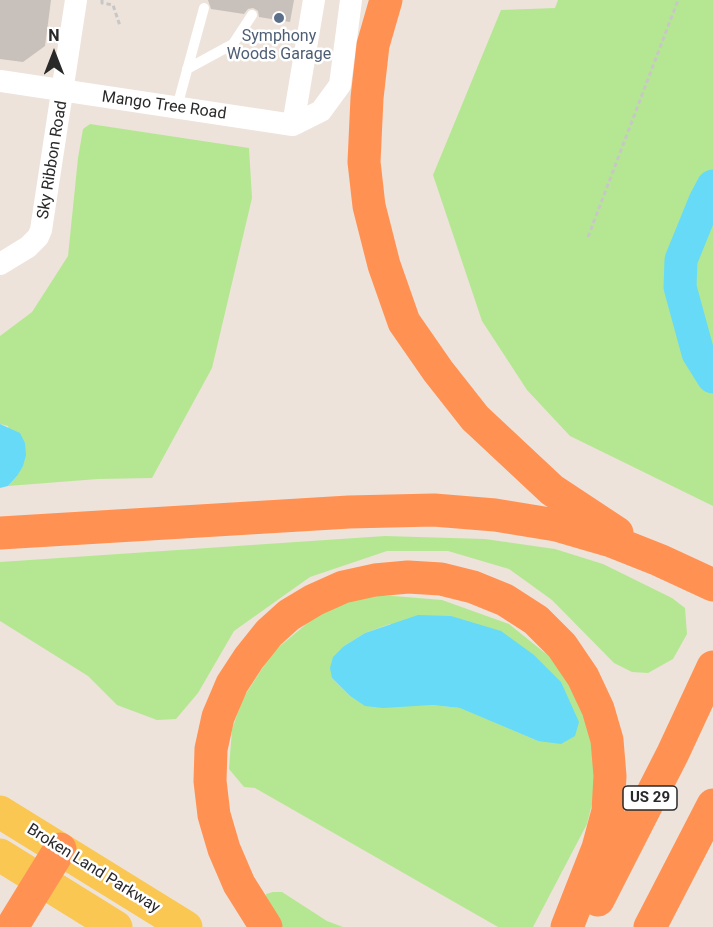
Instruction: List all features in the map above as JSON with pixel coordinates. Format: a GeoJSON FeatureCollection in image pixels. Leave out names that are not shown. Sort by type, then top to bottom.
{"type":"FeatureCollection","features":[{"type":"Feature","properties":{"kind":"highway"},"geometry":{"type":"LineString","coordinates":[[386,0],[373,45],[367,98],[364,162],[369,206],[384,265],[404,322],[438,371],[475,418],[552,490],[670,564]]}},
{"type":"Feature","properties":{"kind":"highway"},"geometry":{"type":"LineString","coordinates":[[0,533],[349,512],[434,510],[495,515],[556,525],[611,541],[670,564],[713,585]]}},
{"type":"Feature","properties":{"kind":"highway"},"geometry":{"type":"LineString","coordinates":[[266,927],[239,884],[224,849],[214,815],[210,781],[211,748],[218,717],[232,684],[249,658],[269,633],[289,615],[314,600],[343,587],[375,580],[408,577],[441,579],[473,587],[505,600],[536,620],[562,646],[583,676],[598,709],[607,740],[610,776],[608,811],[598,848],[567,927]]}},
{"type":"Feature","properties":{"kind":"highway","name":"US 29"},"geometry":{"type":"LineString","coordinates":[[584,927],[673,753],[713,667]]}},
{"type":"Feature","properties":{"kind":"highway"},"geometry":{"type":"LineString","coordinates":[[650,927],[713,805]]}},
{"type":"Feature","properties":{"kind":"highway"},"geometry":{"type":"LineString","coordinates":[[12,927],[60,849]]}},
{"type":"Feature","properties":{"kind":"main road","name":"Broken Land Parkway"},"geometry":{"type":"LineString","coordinates":[[0,812],[186,927]]}},
{"type":"Feature","properties":{"kind":"main road"},"geometry":{"type":"LineString","coordinates":[[0,855],[116,927]]}},
{"type":"Feature","properties":{"kind":"street","name":"Sky Ribbon Road"},"geometry":{"type":"LineString","coordinates":[[0,264],[28,247],[38,237],[41,230],[76,0]]}},
{"type":"Feature","properties":{"kind":"street"},"geometry":{"type":"LineString","coordinates":[[293,125],[314,0]]}},
{"type":"Feature","properties":{"kind":"street"},"geometry":{"type":"LineString","coordinates":[[293,125],[321,111],[340,85],[351,0]]}},
{"type":"Feature","properties":{"kind":"street","name":"Mango Tree Road"},"geometry":{"type":"LineString","coordinates":[[0,81],[293,125]]}},
{"type":"Feature","properties":{"kind":"lane"},"geometry":{"type":"LineString","coordinates":[[177,107],[204,8]]}},
{"type":"Feature","properties":{"kind":"lane"},"geometry":{"type":"LineString","coordinates":[[187,69],[233,44],[252,15]]}},
{"type":"Feature","properties":{"kind":"path"},"geometry":{"type":"LineString","coordinates":[[102,0],[102,3],[113,5],[120,26]]}},
{"type":"Feature","properties":{"kind":"path"},"geometry":{"type":"LineString","coordinates":[[588,237],[678,0]]}},
{"type":"Feature","properties":{"kind":"green space"},"geometry":{"type":"Polygon","coordinates":[[[558,0],[713,0],[713,506],[570,436],[527,390],[482,321],[433,175],[501,10],[555,8],[558,0]]]}},
{"type":"Feature","properties":{"kind":"green space"},"geometry":{"type":"Polygon","coordinates":[[[90,124],[249,148],[252,198],[212,368],[152,478],[98,479],[8,486],[17,476],[8,426],[0,424],[0,336],[32,312],[68,256],[78,158],[83,129],[90,124]]]}},
{"type":"Feature","properties":{"kind":"green space"},"geometry":{"type":"Polygon","coordinates":[[[385,536],[485,539],[555,549],[603,564],[672,598],[685,608],[687,634],[673,659],[648,673],[632,672],[614,663],[552,600],[509,569],[448,551],[387,551],[310,577],[234,631],[198,693],[176,719],[157,720],[117,705],[88,676],[0,621],[0,562],[385,536]]]}},
{"type":"Feature","properties":{"kind":"green space"},"geometry":{"type":"Polygon","coordinates":[[[381,595],[442,600],[509,624],[550,657],[569,677],[596,747],[596,788],[587,824],[533,927],[498,927],[255,788],[244,787],[229,769],[232,729],[243,698],[273,652],[317,615],[351,600],[381,595]],[[390,624],[365,633],[344,646],[332,678],[350,696],[366,706],[432,705],[461,708],[538,741],[390,624]]]}},
{"type":"Feature","properties":{"kind":"green space"},"geometry":{"type":"Polygon","coordinates":[[[282,892],[327,921],[343,927],[282,927],[267,910],[266,894],[282,892]]]}},
{"type":"Feature","properties":{"kind":"water"},"geometry":{"type":"Polygon","coordinates":[[[0,424],[20,433],[25,443],[26,455],[17,476],[8,486],[0,488],[0,424]]]}},
{"type":"Feature","properties":{"kind":"water"},"geometry":{"type":"Polygon","coordinates":[[[418,615],[451,616],[501,631],[534,655],[561,682],[579,722],[575,736],[561,744],[538,741],[460,708],[432,705],[383,708],[365,706],[350,696],[332,678],[330,668],[333,657],[344,646],[365,633],[418,615]]]}},
{"type":"Feature","properties":{"kind":"building"},"geometry":{"type":"Polygon","coordinates":[[[0,0],[51,0],[45,46],[23,62],[0,59],[0,0]]]}},
{"type":"Feature","properties":{"kind":"building","name":"Symphony Woods Garage"},"geometry":{"type":"Polygon","coordinates":[[[208,0],[294,0],[290,22],[259,17],[258,11],[253,8],[248,9],[244,14],[211,9],[208,0]]]}},
{"type":"Feature","properties":{"kind":"waterway"},"geometry":{"type":"LineString","coordinates":[[713,186],[681,260],[680,287],[698,353],[713,377]]}},
{"type":"Feature","properties":{"kind":"place","name":"Symphony Woods Garage"},"geometry":{"type":"Point","coordinates":[279,18]}}]}
